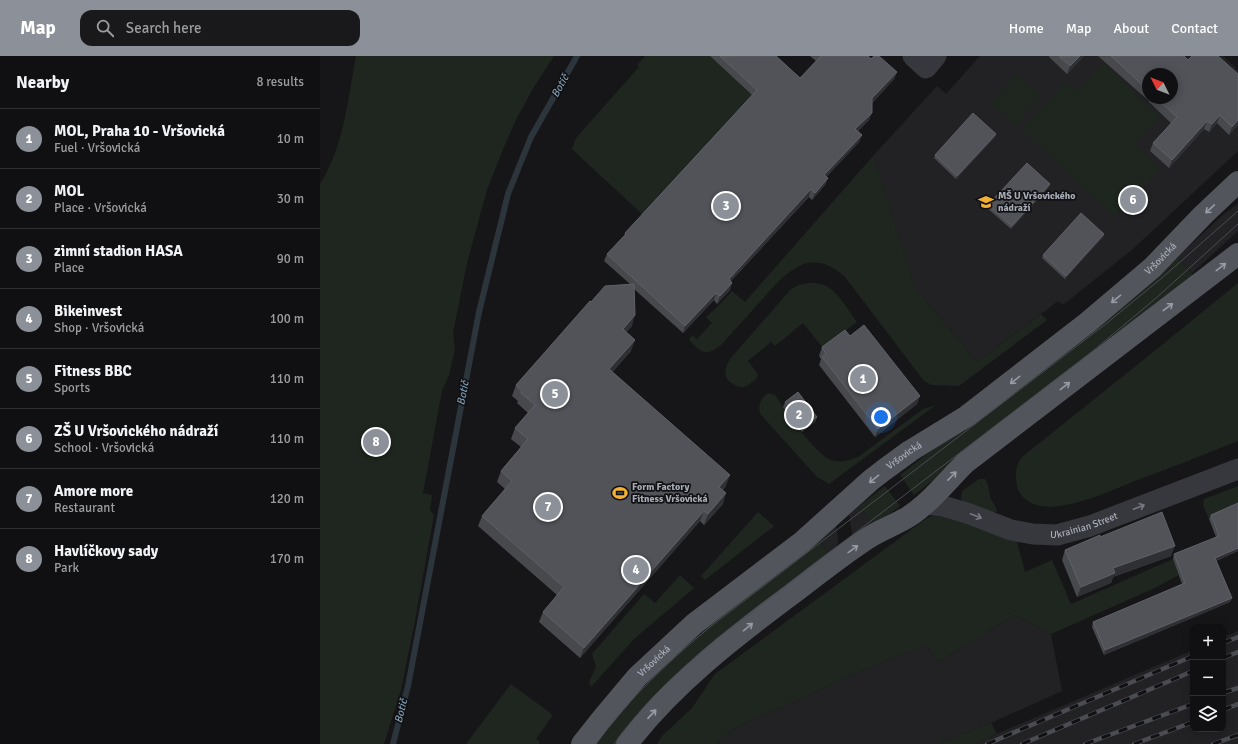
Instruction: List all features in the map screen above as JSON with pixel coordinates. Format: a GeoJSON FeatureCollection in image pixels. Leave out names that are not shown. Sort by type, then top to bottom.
{"type":"FeatureCollection","features":[{"type":"Feature","properties":{"kind":"main road","name":"Vršovická"},"geometry":{"type":"LineString","coordinates":[[582,744],[637,677],[694,624],[802,542],[884,470],[910,451],[967,416],[1087,323],[1152,268],[1203,215],[1238,182]]}},
{"type":"Feature","properties":{"kind":"main road"},"geometry":{"type":"LineString","coordinates":[[627,744],[639,728],[666,699],[692,674],[738,636],[869,537],[908,517],[925,504],[965,463],[1238,254]]}},
{"type":"Feature","properties":{"kind":"street"},"geometry":{"type":"LineString","coordinates":[[913,56],[926,68],[936,56]]}},
{"type":"Feature","properties":{"kind":"street","name":"Ukrainian Street"},"geometry":{"type":"LineString","coordinates":[[925,504],[943,506],[967,513],[1011,530],[1033,534],[1057,535],[1090,526],[1238,469]]}},
{"type":"Feature","properties":{"kind":"shaded area"},"geometry":{"type":"Polygon","coordinates":[[[356,56],[554,56],[534,87],[517,118],[504,147],[487,190],[467,263],[453,333],[455,350],[449,375],[442,391],[423,493],[432,495],[430,510],[434,515],[401,690],[384,744],[320,744],[320,184],[335,154],[340,138],[356,56]]]}},
{"type":"Feature","properties":{"kind":"shaded area"},"geometry":{"type":"Polygon","coordinates":[[[645,56],[710,56],[754,97],[644,216],[572,149],[576,138],[639,67],[637,65],[645,56]]]}},
{"type":"Feature","properties":{"kind":"shaded area"},"geometry":{"type":"Polygon","coordinates":[[[980,56],[1223,56],[1238,70],[1238,151],[1133,249],[1063,305],[1058,301],[977,362],[916,289],[873,156],[937,86],[946,94],[980,56]]]}},
{"type":"Feature","properties":{"kind":"shaded area"},"geometry":{"type":"Polygon","coordinates":[[[1103,63],[1142,99],[1142,104],[1147,104],[1160,116],[1133,144],[1160,169],[1115,217],[1021,130],[1066,81],[1077,91],[1103,63]]]}},
{"type":"Feature","properties":{"kind":"shaded area"},"geometry":{"type":"Polygon","coordinates":[[[1017,74],[1042,97],[1016,126],[990,103],[1017,74]]]}},
{"type":"Feature","properties":{"kind":"shaded area"},"geometry":{"type":"Polygon","coordinates":[[[873,156],[916,289],[977,362],[1041,314],[1047,320],[959,386],[932,385],[924,381],[845,277],[832,267],[820,263],[808,263],[788,273],[716,349],[704,352],[697,348],[689,340],[692,335],[697,339],[712,323],[706,317],[732,291],[745,302],[873,156]]]}},
{"type":"Feature","properties":{"kind":"shaded area"},"geometry":{"type":"Polygon","coordinates":[[[1238,204],[1238,231],[1192,273],[1177,257],[1225,213],[1238,204]]]}},
{"type":"Feature","properties":{"kind":"shaded area"},"geometry":{"type":"Polygon","coordinates":[[[1177,257],[1196,278],[914,495],[900,475],[1177,257]]]}},
{"type":"Feature","properties":{"kind":"shaded area"},"geometry":{"type":"Polygon","coordinates":[[[808,283],[820,284],[829,288],[842,301],[857,322],[823,348],[803,323],[775,346],[771,342],[748,361],[758,374],[757,378],[750,384],[744,387],[738,387],[731,383],[725,374],[726,366],[730,359],[791,289],[808,283]]]}},
{"type":"Feature","properties":{"kind":"shaded area"},"geometry":{"type":"Polygon","coordinates":[[[1238,283],[1238,441],[1079,502],[1047,507],[1034,504],[1023,497],[1019,492],[1016,478],[1017,467],[1022,457],[1238,283]]]}},
{"type":"Feature","properties":{"kind":"shaded area"},"geometry":{"type":"Polygon","coordinates":[[[768,393],[775,395],[809,441],[824,456],[831,460],[838,461],[858,457],[923,409],[936,405],[829,484],[817,477],[761,415],[759,409],[760,403],[768,393]]]}},
{"type":"Feature","properties":{"kind":"shaded area"},"geometry":{"type":"Polygon","coordinates":[[[979,479],[985,479],[988,484],[991,499],[997,511],[993,513],[967,504],[961,500],[962,491],[979,479]]]}},
{"type":"Feature","properties":{"kind":"shaded area"},"geometry":{"type":"Polygon","coordinates":[[[885,486],[900,506],[874,525],[859,506],[885,486]]]}},
{"type":"Feature","properties":{"kind":"shaded area"},"geometry":{"type":"Polygon","coordinates":[[[1238,486],[1238,507],[1209,519],[1203,505],[1204,499],[1238,486]]]}},
{"type":"Feature","properties":{"kind":"shaded area"},"geometry":{"type":"Polygon","coordinates":[[[859,506],[874,525],[853,541],[849,514],[859,506]]]}},
{"type":"Feature","properties":{"kind":"shaded area"},"geometry":{"type":"Polygon","coordinates":[[[758,512],[774,526],[705,580],[701,576],[758,512]]]}},
{"type":"Feature","properties":{"kind":"shaded area"},"geometry":{"type":"Polygon","coordinates":[[[933,516],[951,517],[1017,542],[1025,572],[1052,560],[1071,604],[1173,559],[1179,575],[1155,588],[1051,634],[1014,615],[939,662],[926,645],[866,669],[733,729],[717,744],[657,744],[662,736],[692,708],[715,674],[927,518],[933,516]]]}},
{"type":"Feature","properties":{"kind":"shaded area"},"geometry":{"type":"Polygon","coordinates":[[[836,524],[838,538],[837,552],[832,557],[817,538],[836,524]]]}},
{"type":"Feature","properties":{"kind":"shaded area"},"geometry":{"type":"Polygon","coordinates":[[[817,538],[832,557],[619,744],[592,744],[673,653],[817,538]]]}},
{"type":"Feature","properties":{"kind":"shaded area"},"geometry":{"type":"Polygon","coordinates":[[[680,575],[694,588],[634,639],[591,687],[589,682],[596,667],[592,654],[644,594],[655,603],[680,575]]]}},
{"type":"Feature","properties":{"kind":"shaded area"},"geometry":{"type":"Polygon","coordinates":[[[1014,615],[1051,634],[1062,691],[991,723],[937,744],[717,744],[733,729],[866,669],[926,645],[939,662],[1014,615]]]}},
{"type":"Feature","properties":{"kind":"shaded area"},"geometry":{"type":"Polygon","coordinates":[[[1238,631],[1238,744],[973,744],[1190,651],[1190,732],[1226,732],[1226,636],[1238,631]]]}},
{"type":"Feature","properties":{"kind":"shaded area"},"geometry":{"type":"Polygon","coordinates":[[[511,684],[553,715],[536,739],[540,742],[539,744],[466,744],[511,684]]]}},
{"type":"Feature","properties":{"kind":"shaded area"},"geometry":{"type":"Polygon","coordinates":[[[991,723],[997,734],[973,744],[937,744],[991,723]]]}},
{"type":"Feature","properties":{"kind":"building"},"geometry":{"type":"Polygon","coordinates":[[[720,56],[776,56],[800,78],[821,56],[868,56],[871,59],[874,56],[879,56],[897,72],[872,98],[872,113],[855,129],[862,135],[824,175],[828,178],[815,193],[811,189],[729,279],[732,283],[720,296],[716,293],[685,326],[607,254],[757,90],[720,56]]]}},
{"type":"Feature","properties":{"kind":"building"},"geometry":{"type":"Polygon","coordinates":[[[1059,56],[1080,56],[1070,66],[1059,56]]]}},
{"type":"Feature","properties":{"kind":"building"},"geometry":{"type":"Polygon","coordinates":[[[1111,56],[1184,56],[1188,60],[1192,56],[1218,56],[1238,74],[1238,120],[1232,127],[1220,115],[1212,124],[1207,121],[1172,160],[1153,143],[1177,117],[1163,104],[1178,104],[1178,68],[1142,68],[1142,84],[1111,56]]]}},
{"type":"Feature","properties":{"kind":"building"},"geometry":{"type":"Polygon","coordinates":[[[973,113],[996,134],[957,176],[935,155],[973,113]]]}},
{"type":"Feature","properties":{"kind":"building"},"geometry":{"type":"Polygon","coordinates":[[[1027,163],[1050,184],[1012,226],[988,205],[1027,163]]]}},
{"type":"Feature","properties":{"kind":"building"},"geometry":{"type":"Polygon","coordinates":[[[1081,213],[1104,234],[1066,276],[1043,255],[1081,213]]]}},
{"type":"Feature","properties":{"kind":"building"},"geometry":{"type":"Polygon","coordinates":[[[634,284],[635,315],[623,329],[635,340],[609,369],[730,475],[719,487],[726,493],[708,514],[704,511],[584,648],[543,612],[564,587],[482,516],[512,481],[501,471],[528,439],[515,428],[535,405],[521,393],[522,391],[516,385],[605,286],[634,284]]]}},
{"type":"Feature","properties":{"kind":"building"},"geometry":{"type":"Polygon","coordinates":[[[864,325],[920,396],[878,429],[822,357],[826,354],[822,347],[845,330],[850,336],[864,325]]]}},
{"type":"Feature","properties":{"kind":"building"},"geometry":{"type":"Polygon","coordinates":[[[798,392],[817,417],[804,427],[785,402],[798,392]]]}},
{"type":"Feature","properties":{"kind":"building"},"geometry":{"type":"Polygon","coordinates":[[[1238,503],[1238,548],[1215,558],[1232,598],[1105,650],[1093,622],[1185,583],[1174,554],[1219,536],[1211,515],[1238,503]]]}},
{"type":"Feature","properties":{"kind":"building"},"geometry":{"type":"Polygon","coordinates":[[[1162,512],[1175,546],[1113,568],[1115,573],[1081,587],[1065,550],[1162,512]]]}},
{"type":"Feature","properties":{"kind":"waterway","name":"Botič"},"geometry":{"type":"LineString","coordinates":[[393,744],[408,686],[479,312],[508,194],[531,137],[577,56]]}},
{"type":"Feature","properties":{"kind":"tram line"},"geometry":{"type":"LineString","coordinates":[[596,744],[608,727],[635,696],[710,627],[1107,323],[1163,277],[1238,211]]}},
{"type":"Feature","properties":{"kind":"tram line"},"geometry":{"type":"LineString","coordinates":[[614,744],[658,692],[718,638],[1094,350],[1155,299],[1238,224]]}},
{"type":"Feature","properties":{"kind":"railway"},"geometry":{"type":"LineString","coordinates":[[1226,642],[1238,637]]}},
{"type":"Feature","properties":{"kind":"railway"},"geometry":{"type":"LineString","coordinates":[[1226,657],[1238,652]]}},
{"type":"Feature","properties":{"kind":"railway"},"geometry":{"type":"LineString","coordinates":[[987,744],[1190,657]]}},
{"type":"Feature","properties":{"kind":"railway"},"geometry":{"type":"LineString","coordinates":[[1022,744],[1190,672]]}},
{"type":"Feature","properties":{"kind":"railway"},"geometry":{"type":"LineString","coordinates":[[1226,692],[1238,688]]}},
{"type":"Feature","properties":{"kind":"railway"},"geometry":{"type":"LineString","coordinates":[[1226,709],[1238,704]]}},
{"type":"Feature","properties":{"kind":"railway"},"geometry":{"type":"LineString","coordinates":[[1085,744],[1190,705]]}},
{"type":"Feature","properties":{"kind":"railway"},"geometry":{"type":"LineString","coordinates":[[1134,744],[1190,723]]}},
{"type":"Feature","properties":{"kind":"railway"},"geometry":{"type":"LineString","coordinates":[[1213,744],[1238,735]]}},
{"type":"Feature","properties":{"kind":"place","name":"ZŠ U Vršovického nádraží"},"geometry":{"type":"Point","coordinates":[1133,200]}},
{"type":"Feature","properties":{"kind":"place","name":"MŠ U Vršovického nádraží"},"geometry":{"type":"Point","coordinates":[986,202]}},
{"type":"Feature","properties":{"kind":"place","name":"zimní stadion HASA"},"geometry":{"type":"Point","coordinates":[726,206]}},
{"type":"Feature","properties":{"kind":"place","name":"MOL, Praha 10 - Vršovická"},"geometry":{"type":"Point","coordinates":[863,379]}},
{"type":"Feature","properties":{"kind":"place","name":"Fitness BBC"},"geometry":{"type":"Point","coordinates":[555,394]}},
{"type":"Feature","properties":{"kind":"place","name":"MOL"},"geometry":{"type":"Point","coordinates":[799,415]}},
{"type":"Feature","properties":{"kind":"place","name":"Havlíčkovy sady"},"geometry":{"type":"Point","coordinates":[376,442]}},
{"type":"Feature","properties":{"kind":"place","name":"Form Factory Fitness Vršovická"},"geometry":{"type":"Point","coordinates":[620,493]}},
{"type":"Feature","properties":{"kind":"place","name":"Amore more"},"geometry":{"type":"Point","coordinates":[548,507]}},
{"type":"Feature","properties":{"kind":"place","name":"Bikeinvest"},"geometry":{"type":"Point","coordinates":[636,570]}}]}
